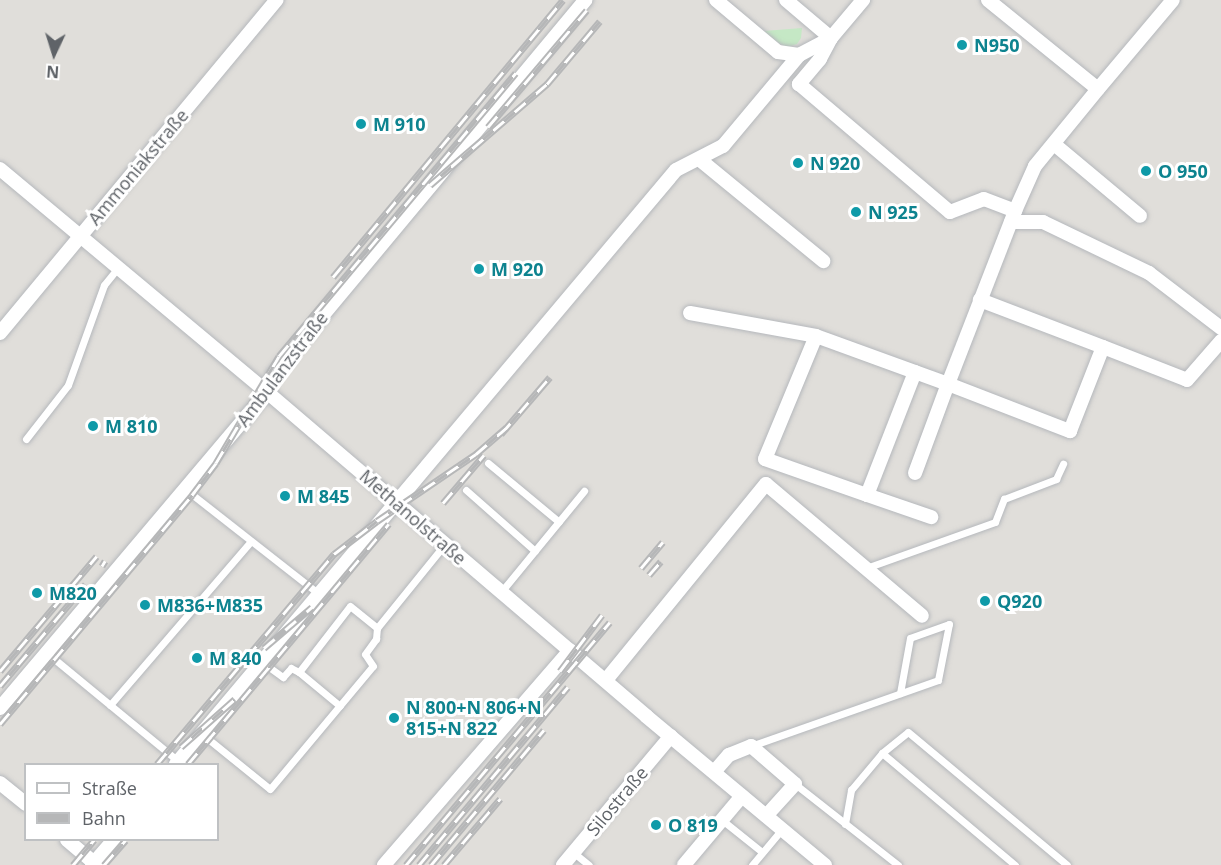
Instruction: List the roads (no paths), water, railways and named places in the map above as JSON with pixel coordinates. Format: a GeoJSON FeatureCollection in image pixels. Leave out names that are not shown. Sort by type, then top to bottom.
{"type":"FeatureCollection","features":[{"type":"Feature","properties":{"kind":"street","name":"Ammoniakstraße"},"geometry":{"type":"LineString","coordinates":[[0,333],[276,0]]}},
{"type":"Feature","properties":{"kind":"street","name":"Ambulanzstraße"},"geometry":{"type":"LineString","coordinates":[[0,708],[267,392],[273,375],[585,0]]}},
{"type":"Feature","properties":{"kind":"street"},"geometry":{"type":"LineString","coordinates":[[716,0],[778,52],[799,55]]}},
{"type":"Feature","properties":{"kind":"street"},"geometry":{"type":"LineString","coordinates":[[786,0],[831,38]]}},
{"type":"Feature","properties":{"kind":"street"},"geometry":{"type":"LineString","coordinates":[[863,0],[831,38],[820,59],[799,84],[950,212],[984,199],[1013,217],[1043,222],[1149,273],[1221,328]]}},
{"type":"Feature","properties":{"kind":"street"},"geometry":{"type":"LineString","coordinates":[[988,0],[1098,88]]}},
{"type":"Feature","properties":{"kind":"street"},"geometry":{"type":"LineString","coordinates":[[915,472],[980,300],[1035,166],[1173,0]]}},
{"type":"Feature","properties":{"kind":"street"},"geometry":{"type":"LineString","coordinates":[[178,763],[676,170],[723,146],[799,55],[831,38]]}},
{"type":"Feature","properties":{"kind":"street"},"geometry":{"type":"LineString","coordinates":[[1054,144],[1140,216]]}},
{"type":"Feature","properties":{"kind":"street"},"geometry":{"type":"LineString","coordinates":[[699,159],[823,261]]}},
{"type":"Feature","properties":{"kind":"street","name":"Methanolstraße"},"geometry":{"type":"LineString","coordinates":[[0,169],[825,865]]}},
{"type":"Feature","properties":{"kind":"street"},"geometry":{"type":"LineString","coordinates":[[980,300],[1187,380],[1221,341]]}},
{"type":"Feature","properties":{"kind":"street"},"geometry":{"type":"LineString","coordinates":[[690,313],[816,336],[1070,431],[1103,347]]}},
{"type":"Feature","properties":{"kind":"street"},"geometry":{"type":"LineString","coordinates":[[816,336],[765,459],[931,517]]}},
{"type":"Feature","properties":{"kind":"street"},"geometry":{"type":"LineString","coordinates":[[867,495],[915,372]]}},
{"type":"Feature","properties":{"kind":"street"},"geometry":{"type":"LineString","coordinates":[[606,680],[766,484],[922,616]]}},
{"type":"Feature","properties":{"kind":"street"},"geometry":{"type":"LineString","coordinates":[[384,865],[570,650]]}},
{"type":"Feature","properties":{"kind":"street","name":"Silostraße"},"geometry":{"type":"LineString","coordinates":[[563,865],[671,736]]}},
{"type":"Feature","properties":{"kind":"street"},"geometry":{"type":"LineString","coordinates":[[714,772],[729,755],[751,746],[795,784],[766,816]]}},
{"type":"Feature","properties":{"kind":"street"},"geometry":{"type":"LineString","coordinates":[[0,783],[24,802]]}},
{"type":"Feature","properties":{"kind":"street"},"geometry":{"type":"LineString","coordinates":[[684,865],[742,796]]}},
{"type":"Feature","properties":{"kind":"street"},"geometry":{"type":"LineString","coordinates":[[68,841],[95,864],[113,841]]}},
{"type":"Feature","properties":{"kind":"lane"},"geometry":{"type":"LineString","coordinates":[[26,439],[68,385],[104,285],[118,268]]}},
{"type":"Feature","properties":{"kind":"lane"},"geometry":{"type":"LineString","coordinates":[[488,463],[559,522]]}},
{"type":"Feature","properties":{"kind":"lane"},"geometry":{"type":"LineString","coordinates":[[866,568],[995,522],[1004,499],[1056,479],[1063,464]]}},
{"type":"Feature","properties":{"kind":"lane"},"geometry":{"type":"LineString","coordinates":[[185,489],[319,594]]}},
{"type":"Feature","properties":{"kind":"lane"},"geometry":{"type":"LineString","coordinates":[[466,490],[535,551]]}},
{"type":"Feature","properties":{"kind":"lane"},"geometry":{"type":"LineString","coordinates":[[501,592],[584,491]]}},
{"type":"Feature","properties":{"kind":"lane"},"geometry":{"type":"LineString","coordinates":[[110,705],[251,542]]}},
{"type":"Feature","properties":{"kind":"lane"},"geometry":{"type":"LineString","coordinates":[[202,734],[270,789],[373,666],[365,654],[376,639],[377,628],[445,544]]}},
{"type":"Feature","properties":{"kind":"lane"},"geometry":{"type":"LineString","coordinates":[[299,672],[350,606],[377,628]]}},
{"type":"Feature","properties":{"kind":"lane"},"geometry":{"type":"LineString","coordinates":[[751,746],[938,680],[949,624],[910,638],[900,693]]}},
{"type":"Feature","properties":{"kind":"lane"},"geometry":{"type":"LineString","coordinates":[[47,653],[178,763]]}},
{"type":"Feature","properties":{"kind":"lane"},"geometry":{"type":"LineString","coordinates":[[262,662],[283,677],[291,668],[299,672],[340,706]]}},
{"type":"Feature","properties":{"kind":"lane"},"geometry":{"type":"LineString","coordinates":[[845,824],[851,790],[882,753],[908,732],[1067,865]]}},
{"type":"Feature","properties":{"kind":"lane"},"geometry":{"type":"LineString","coordinates":[[882,753],[1015,865]]}},
{"type":"Feature","properties":{"kind":"lane"},"geometry":{"type":"LineString","coordinates":[[795,784],[898,865]]}},
{"type":"Feature","properties":{"kind":"lane"},"geometry":{"type":"LineString","coordinates":[[722,820],[762,852]]}},
{"type":"Feature","properties":{"kind":"lane"},"geometry":{"type":"LineString","coordinates":[[752,865],[782,829]]}},
{"type":"Feature","properties":{"kind":"lane"},"geometry":{"type":"LineString","coordinates":[[574,853],[589,865]]}},
{"type":"Feature","properties":{"kind":"railway"},"geometry":{"type":"LineString","coordinates":[[333,277],[563,0]]}},
{"type":"Feature","properties":{"kind":"railway"},"geometry":{"type":"LineString","coordinates":[[488,127],[587,10]]}},
{"type":"Feature","properties":{"kind":"railway"},"geometry":{"type":"LineString","coordinates":[[430,185],[547,84],[600,21]]}},
{"type":"Feature","properties":{"kind":"railway"},"geometry":{"type":"LineString","coordinates":[[0,724],[192,495],[216,463],[279,356],[516,73]]}},
{"type":"Feature","properties":{"kind":"railway"},"geometry":{"type":"LineString","coordinates":[[501,434],[550,377]]}},
{"type":"Feature","properties":{"kind":"railway"},"geometry":{"type":"LineString","coordinates":[[158,763],[334,554],[377,521],[476,454],[506,428]]}},
{"type":"Feature","properties":{"kind":"railway"},"geometry":{"type":"LineString","coordinates":[[443,503],[484,455]]}},
{"type":"Feature","properties":{"kind":"railway"},"geometry":{"type":"LineString","coordinates":[[189,763],[389,524]]}},
{"type":"Feature","properties":{"kind":"railway"},"geometry":{"type":"LineString","coordinates":[[641,568],[663,542]]}},
{"type":"Feature","properties":{"kind":"railway"},"geometry":{"type":"LineString","coordinates":[[0,671],[97,556]]}},
{"type":"Feature","properties":{"kind":"railway"},"geometry":{"type":"LineString","coordinates":[[102,566],[105,561]]}},
{"type":"Feature","properties":{"kind":"railway"},"geometry":{"type":"LineString","coordinates":[[649,575],[661,561]]}},
{"type":"Feature","properties":{"kind":"railway"},"geometry":{"type":"LineString","coordinates":[[0,686],[86,584]]}},
{"type":"Feature","properties":{"kind":"railway"},"geometry":{"type":"LineString","coordinates":[[264,648],[312,607]]}},
{"type":"Feature","properties":{"kind":"railway"},"geometry":{"type":"LineString","coordinates":[[560,671],[602,615]]}},
{"type":"Feature","properties":{"kind":"railway"},"geometry":{"type":"LineString","coordinates":[[406,865],[610,622]]}},
{"type":"Feature","properties":{"kind":"railway"},"geometry":{"type":"LineString","coordinates":[[419,865],[568,687]]}},
{"type":"Feature","properties":{"kind":"railway"},"geometry":{"type":"LineString","coordinates":[[181,747],[235,699]]}},
{"type":"Feature","properties":{"kind":"railway"},"geometry":{"type":"LineString","coordinates":[[431,865],[544,730]]}},
{"type":"Feature","properties":{"kind":"railway"},"geometry":{"type":"LineString","coordinates":[[444,865],[500,799]]}},
{"type":"Feature","properties":{"kind":"railway"},"geometry":{"type":"LineString","coordinates":[[73,865],[93,841]]}},
{"type":"Feature","properties":{"kind":"railway"},"geometry":{"type":"LineString","coordinates":[[104,865],[125,841]]}},
{"type":"Feature","properties":{"kind":"place","name":"N950"},"geometry":{"type":"Point","coordinates":[962,45]}},
{"type":"Feature","properties":{"kind":"place","name":"M 910"},"geometry":{"type":"Point","coordinates":[361,124]}},
{"type":"Feature","properties":{"kind":"place","name":"N 920"},"geometry":{"type":"Point","coordinates":[798,163]}},
{"type":"Feature","properties":{"kind":"place","name":"O 950"},"geometry":{"type":"Point","coordinates":[1146,171]}},
{"type":"Feature","properties":{"kind":"place","name":"N 925"},"geometry":{"type":"Point","coordinates":[856,212]}},
{"type":"Feature","properties":{"kind":"place","name":"M 920"},"geometry":{"type":"Point","coordinates":[479,269]}},
{"type":"Feature","properties":{"kind":"place","name":"M 810"},"geometry":{"type":"Point","coordinates":[93,426]}},
{"type":"Feature","properties":{"kind":"place","name":"M 845"},"geometry":{"type":"Point","coordinates":[285,496]}},
{"type":"Feature","properties":{"kind":"place","name":"M820"},"geometry":{"type":"Point","coordinates":[37,593]}},
{"type":"Feature","properties":{"kind":"place","name":"Q920"},"geometry":{"type":"Point","coordinates":[985,601]}},
{"type":"Feature","properties":{"kind":"place","name":"M836+M835"},"geometry":{"type":"Point","coordinates":[145,605]}},
{"type":"Feature","properties":{"kind":"place","name":"M 840"},"geometry":{"type":"Point","coordinates":[197,658]}},
{"type":"Feature","properties":{"kind":"place","name":"N 800+N 806+N 815+N 822"},"geometry":{"type":"Point","coordinates":[394,718]}},
{"type":"Feature","properties":{"kind":"place","name":"O 819"},"geometry":{"type":"Point","coordinates":[656,825]}}]}
